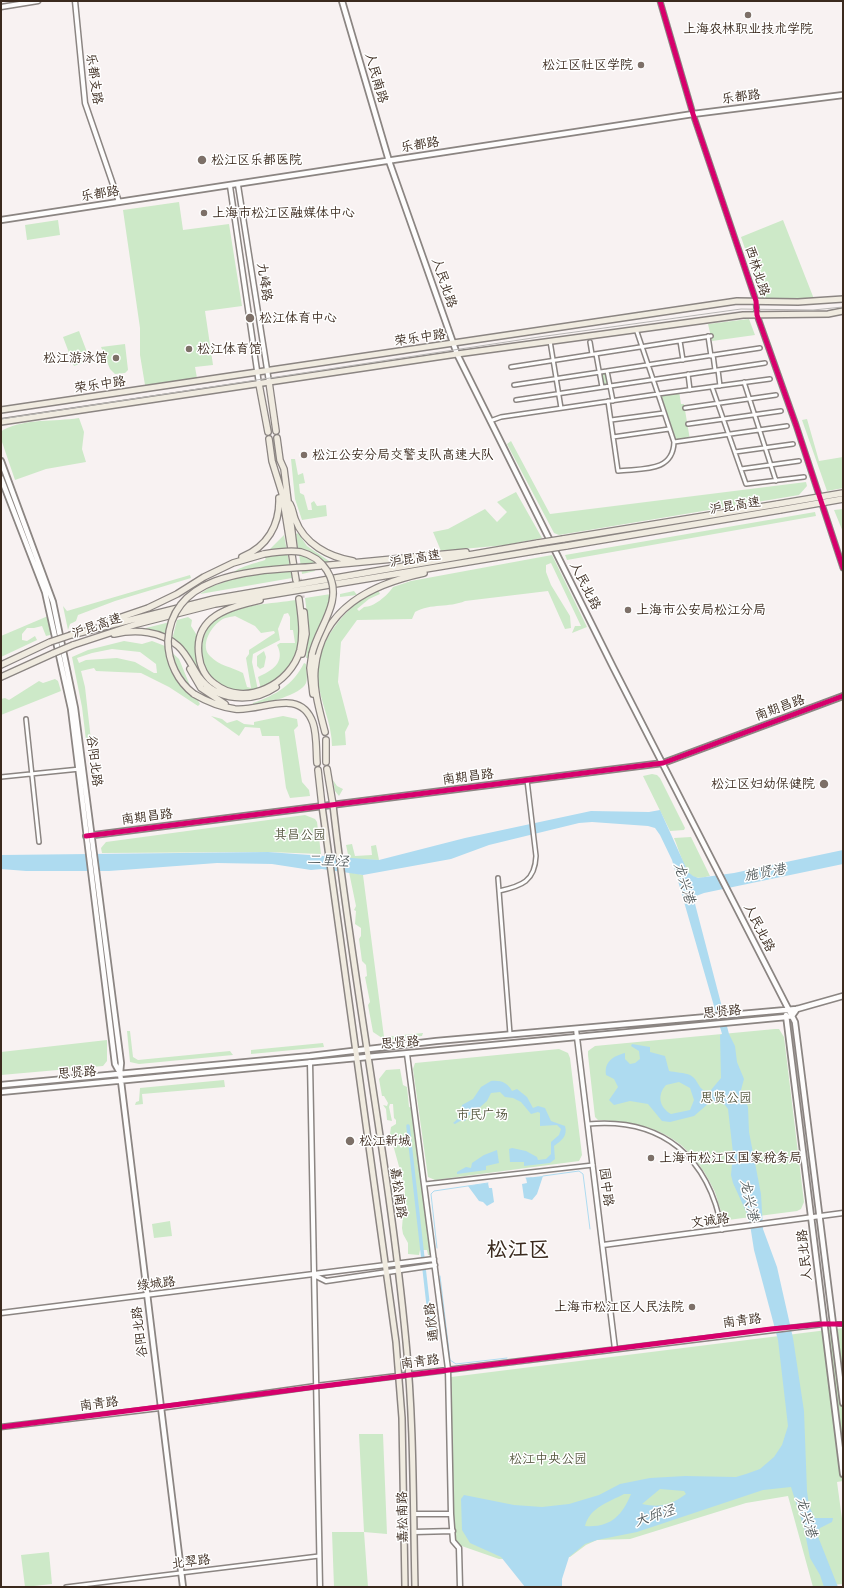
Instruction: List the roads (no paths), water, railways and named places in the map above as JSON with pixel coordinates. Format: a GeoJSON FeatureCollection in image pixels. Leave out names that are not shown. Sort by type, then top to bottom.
{"type":"FeatureCollection","features":[{"type":"Feature","properties":{"kind":"highway"},"geometry":{"type":"LineString","coordinates":[[269,382],[276,431]]}},
{"type":"Feature","properties":{"kind":"highway"},"geometry":{"type":"LineString","coordinates":[[259,384],[268,432]]}},
{"type":"Feature","properties":{"kind":"highway"},"geometry":{"type":"LineString","coordinates":[[269,439],[272,461],[280,485],[297,579],[289,500],[277,438]]}},
{"type":"Feature","properties":{"kind":"highway"},"geometry":{"type":"LineString","coordinates":[[71,635],[148,608],[177,594],[204,577],[257,550],[271,535],[278,515],[280,485]]}},
{"type":"Feature","properties":{"kind":"highway","name":"沪昆高速"},"geometry":{"type":"LineString","coordinates":[[1,665],[50,642],[71,635],[214,599],[502,549],[843,493]]}},
{"type":"Feature","properties":{"kind":"highway"},"geometry":{"type":"LineString","coordinates":[[289,500],[295,520],[301,531],[318,548],[330,555],[343,559],[367,562]]}},
{"type":"Feature","properties":{"kind":"highway","name":"沪昆高速"},"geometry":{"type":"LineString","coordinates":[[1,677],[74,646],[136,624],[215,604],[843,500]]}},
{"type":"Feature","properties":{"kind":"highway"},"geometry":{"type":"LineString","coordinates":[[317,763],[313,724],[306,712],[300,707],[285,702],[236,709],[215,703],[194,694],[179,678],[173,668],[168,640],[172,623],[185,600],[201,588],[226,578],[252,573],[502,549]]}},
{"type":"Feature","properties":{"kind":"highway"},"geometry":{"type":"LineString","coordinates":[[233,563],[264,554],[288,551],[301,552],[316,559],[322,564],[330,576],[333,586],[332,600],[312,654],[310,678],[314,700],[325,732],[317,700],[315,678],[316,663],[320,648],[329,628],[348,605],[364,593],[390,581],[503,556]]}},
{"type":"Feature","properties":{"kind":"highway"},"geometry":{"type":"LineString","coordinates":[[74,646],[119,633],[145,632],[161,636],[180,648],[205,684],[220,694],[228,697],[244,698],[267,693],[286,680],[300,659],[306,634],[300,598],[302,626],[300,650],[293,665],[283,677],[265,689],[244,694],[223,689],[210,680],[201,667],[198,645],[203,630],[213,617],[236,606],[344,582]]}},
{"type":"Feature","properties":{"kind":"highway"},"geometry":{"type":"LineString","coordinates":[[185,656],[195,679],[201,688],[224,703],[243,709]]}},
{"type":"Feature","properties":{"kind":"highway"},"geometry":{"type":"LineString","coordinates":[[326,740],[326,762]]}},
{"type":"Feature","properties":{"kind":"highway"},"geometry":{"type":"LineString","coordinates":[[327,769],[333,805]]}},
{"type":"Feature","properties":{"kind":"highway"},"geometry":{"type":"LineString","coordinates":[[318,770],[322,806]]}},
{"type":"Feature","properties":{"kind":"main road","name":"人民南路"},"geometry":{"type":"LineString","coordinates":[[342,1],[389,161]]}},
{"type":"Feature","properties":{"kind":"main road","name":"乐都路"},"geometry":{"type":"LineString","coordinates":[[1,220],[238,185],[693,114],[843,95]]}},
{"type":"Feature","properties":{"kind":"main road","name":"人民北路"},"geometry":{"type":"LineString","coordinates":[[389,161],[456,354],[787,1009],[795,1022],[843,1403]]}},
{"type":"Feature","properties":{"kind":"main road","name":"荣乐中路"},"geometry":{"type":"LineString","coordinates":[[1,410],[267,372],[737,301],[798,302],[843,299]]}},
{"type":"Feature","properties":{"kind":"main road","name":"荣乐中路"},"geometry":{"type":"LineString","coordinates":[[1,422],[456,354],[743,315],[828,314],[843,312]]}},
{"type":"Feature","properties":{"kind":"main road","name":"谷阳北路"},"geometry":{"type":"LineString","coordinates":[[1,461],[53,602],[76,712],[86,836],[115,1064],[120,1073]]}},
{"type":"Feature","properties":{"kind":"main road","name":"谷阳北路"},"geometry":{"type":"LineString","coordinates":[[1,478],[48,602],[71,712],[92,835],[121,1063],[120,1073],[183,1587]]}},
{"type":"Feature","properties":{"kind":"main road","name":"南期昌路"},"geometry":{"type":"LineString","coordinates":[[86,836],[663,763],[843,696]]}},
{"type":"Feature","properties":{"kind":"main road","name":"嘉松南路"},"geometry":{"type":"LineString","coordinates":[[333,805],[340,872],[397,1267],[409,1374],[415,1587]]}},
{"type":"Feature","properties":{"kind":"main road","name":"嘉松南路"},"geometry":{"type":"LineString","coordinates":[[322,806],[330,875],[388,1272],[400,1375],[405,1587]]}},
{"type":"Feature","properties":{"kind":"main road","name":"思贤路"},"geometry":{"type":"LineString","coordinates":[[1,1084],[510,1034],[797,1009],[843,996]]}},
{"type":"Feature","properties":{"kind":"main road","name":"人民北路"},"geometry":{"type":"LineString","coordinates":[[787,1009],[786,1017],[812,1218],[823,1324],[843,1474]]}},
{"type":"Feature","properties":{"kind":"main road"},"geometry":{"type":"LineString","coordinates":[[792,1016],[797,1009]]}},
{"type":"Feature","properties":{"kind":"main road","name":"思贤路"},"geometry":{"type":"LineString","coordinates":[[1,1092],[367,1056],[407,1054],[577,1038],[792,1016]]}},
{"type":"Feature","properties":{"kind":"street"},"geometry":{"type":"LineString","coordinates":[[1,7],[38,1]]}},
{"type":"Feature","properties":{"kind":"street","name":"乐都支路"},"geometry":{"type":"LineString","coordinates":[[75,1],[85,102],[119,202]]}},
{"type":"Feature","properties":{"kind":"street","name":"西林北路"},"geometry":{"type":"LineString","coordinates":[[660,1],[693,114],[756,301],[757,315],[796,425],[843,568]]}},
{"type":"Feature","properties":{"kind":"street","name":"九峰路"},"geometry":{"type":"LineString","coordinates":[[238,185],[269,382]]}},
{"type":"Feature","properties":{"kind":"street","name":"九峰路"},"geometry":{"type":"LineString","coordinates":[[230,186],[259,384]]}},
{"type":"Feature","properties":{"kind":"street"},"geometry":{"type":"LineString","coordinates":[[608,401],[618,472],[661,466],[668,462],[673,453],[674,442],[636,329]]}},
{"type":"Feature","properties":{"kind":"street"},"geometry":{"type":"LineString","coordinates":[[511,367],[709,336],[720,386]]}},
{"type":"Feature","properties":{"kind":"street"},"geometry":{"type":"LineString","coordinates":[[550,341],[561,408]]}},
{"type":"Feature","properties":{"kind":"street"},"geometry":{"type":"LineString","coordinates":[[680,341],[683,360]]}},
{"type":"Feature","properties":{"kind":"street"},"geometry":{"type":"LineString","coordinates":[[590,342],[592,354]]}},
{"type":"Feature","properties":{"kind":"street"},"geometry":{"type":"LineString","coordinates":[[514,385],[760,348]]}},
{"type":"Feature","properties":{"kind":"street"},"geometry":{"type":"LineString","coordinates":[[596,354],[602,387]]}},
{"type":"Feature","properties":{"kind":"street"},"geometry":{"type":"LineString","coordinates":[[516,400],[765,363]]}},
{"type":"Feature","properties":{"kind":"street"},"geometry":{"type":"LineString","coordinates":[[607,371],[613,401]]}},
{"type":"Feature","properties":{"kind":"street"},"geometry":{"type":"LineString","coordinates":[[688,374],[690,390]]}},
{"type":"Feature","properties":{"kind":"street"},"geometry":{"type":"LineString","coordinates":[[490,421],[501,416],[770,379]]}},
{"type":"Feature","properties":{"kind":"street"},"geometry":{"type":"LineString","coordinates":[[744,382],[776,481]]}},
{"type":"Feature","properties":{"kind":"street"},"geometry":{"type":"LineString","coordinates":[[712,387],[746,484],[804,477]]}},
{"type":"Feature","properties":{"kind":"street"},"geometry":{"type":"LineString","coordinates":[[685,408],[776,396]]}},
{"type":"Feature","properties":{"kind":"street"},"geometry":{"type":"LineString","coordinates":[[688,424],[781,411]]}},
{"type":"Feature","properties":{"kind":"street"},"geometry":{"type":"LineString","coordinates":[[611,420],[664,413]]}},
{"type":"Feature","properties":{"kind":"street"},"geometry":{"type":"LineString","coordinates":[[674,442],[787,426]]}},
{"type":"Feature","properties":{"kind":"street"},"geometry":{"type":"LineString","coordinates":[[613,437],[669,429]]}},
{"type":"Feature","properties":{"kind":"street"},"geometry":{"type":"LineString","coordinates":[[735,452],[793,444]]}},
{"type":"Feature","properties":{"kind":"street"},"geometry":{"type":"LineString","coordinates":[[741,469],[798,461]]}},
{"type":"Feature","properties":{"kind":"street"},"geometry":{"type":"LineString","coordinates":[[26,719],[39,842]]}},
{"type":"Feature","properties":{"kind":"street"},"geometry":{"type":"LineString","coordinates":[[1,777],[81,769]]}},
{"type":"Feature","properties":{"kind":"street"},"geometry":{"type":"LineString","coordinates":[[499,891],[524,884],[531,877],[536,866],[527,780]]}},
{"type":"Feature","properties":{"kind":"street"},"geometry":{"type":"LineString","coordinates":[[498,878],[510,1034]]}},
{"type":"Feature","properties":{"kind":"street","name":"园中路"},"geometry":{"type":"LineString","coordinates":[[576,1029],[615,1349]]}},
{"type":"Feature","properties":{"kind":"street","name":"通欣路"},"geometry":{"type":"LineString","coordinates":[[407,1054],[425,1184],[432,1259],[448,1369],[451,1514],[453,1541],[459,1548],[460,1587]]}},
{"type":"Feature","properties":{"kind":"street"},"geometry":{"type":"LineString","coordinates":[[310,1062],[320,1587]]}},
{"type":"Feature","properties":{"kind":"street"},"geometry":{"type":"LineString","coordinates":[[588,1124],[619,1124],[641,1128],[663,1136],[686,1153],[707,1183],[714,1200],[722,1230]]}},
{"type":"Feature","properties":{"kind":"street"},"geometry":{"type":"LineString","coordinates":[[425,1184],[593,1165]]}},
{"type":"Feature","properties":{"kind":"street","name":"文诚路"},"geometry":{"type":"LineString","coordinates":[[603,1245],[843,1213]]}},
{"type":"Feature","properties":{"kind":"street","name":"绿城路"},"geometry":{"type":"LineString","coordinates":[[313,1274],[326,1281],[388,1272],[397,1267],[432,1259]]}},
{"type":"Feature","properties":{"kind":"street","name":"绿城路"},"geometry":{"type":"LineString","coordinates":[[1,1314],[386,1264],[397,1267],[433,1265]]}},
{"type":"Feature","properties":{"kind":"street","name":"南青路"},"geometry":{"type":"LineString","coordinates":[[1,1427],[160,1408],[400,1375],[771,1329],[833,1323],[843,1324]]}},
{"type":"Feature","properties":{"kind":"street"},"geometry":{"type":"LineString","coordinates":[[414,1514],[451,1514]]}},
{"type":"Feature","properties":{"kind":"street"},"geometry":{"type":"LineString","coordinates":[[414,1532],[452,1531]]}},
{"type":"Feature","properties":{"kind":"street","name":"北翠路"},"geometry":{"type":"LineString","coordinates":[[66,1587],[319,1556]]}},
{"type":"Feature","properties":{"kind":"water"},"geometry":{"type":"Polygon","coordinates":[[[660,810],[688,872],[698,878],[734,873],[843,850],[843,864],[704,893],[696,896],[694,900],[729,1034],[735,1046],[737,1062],[744,1079],[741,1090],[748,1107],[749,1132],[761,1194],[763,1229],[777,1267],[793,1338],[804,1411],[807,1491],[809,1506],[815,1518],[833,1518],[832,1522],[820,1528],[817,1534],[838,1587],[824,1587],[820,1575],[810,1558],[804,1528],[791,1487],[763,1490],[637,1532],[585,1544],[569,1557],[562,1579],[562,1587],[525,1587],[501,1557],[470,1543],[462,1530],[461,1499],[464,1495],[514,1505],[542,1507],[569,1504],[599,1495],[620,1484],[650,1478],[685,1476],[736,1477],[746,1474],[760,1469],[774,1457],[782,1445],[788,1426],[778,1340],[754,1250],[749,1218],[733,1183],[731,1175],[733,1153],[728,1109],[725,1105],[719,1102],[709,1103],[694,1116],[670,1122],[662,1121],[648,1104],[630,1101],[614,1105],[609,1100],[618,1087],[614,1079],[606,1075],[608,1063],[617,1056],[625,1053],[625,1059],[630,1064],[635,1063],[640,1059],[639,1051],[631,1046],[632,1044],[650,1047],[650,1052],[665,1056],[669,1071],[690,1075],[704,1090],[711,1090],[721,1078],[720,1035],[722,1034],[672,860],[655,828],[648,826],[592,822],[579,823],[489,845],[451,859],[363,875],[322,869],[311,870],[272,864],[217,863],[109,871],[26,871],[1,869],[1,855],[268,852],[379,860],[465,838],[591,811],[649,812],[660,810]],[[679,1082],[666,1085],[660,1097],[664,1108],[671,1114],[690,1110],[694,1100],[690,1088],[679,1082]],[[660,1489],[642,1504],[654,1506],[665,1505],[686,1494],[684,1491],[660,1489]],[[624,1494],[606,1503],[591,1514],[587,1519],[585,1526],[601,1525],[614,1519],[624,1509],[631,1494],[624,1494]]]}},
{"type":"Feature","properties":{"kind":"water"},"geometry":{"type":"Polygon","coordinates":[[[491,1081],[504,1083],[512,1091],[517,1089],[527,1097],[533,1108],[538,1106],[545,1108],[551,1121],[565,1126],[566,1133],[554,1146],[555,1159],[550,1163],[524,1166],[524,1162],[510,1162],[509,1149],[512,1148],[526,1151],[537,1157],[538,1160],[546,1159],[551,1154],[551,1142],[559,1135],[561,1129],[557,1125],[540,1126],[540,1113],[538,1112],[531,1114],[521,1102],[513,1098],[505,1097],[500,1092],[491,1093],[487,1101],[479,1108],[475,1115],[469,1115],[465,1121],[460,1121],[455,1124],[453,1123],[460,1117],[462,1105],[473,1099],[481,1087],[491,1081]]]}},
{"type":"Feature","properties":{"kind":"water"},"geometry":{"type":"Polygon","coordinates":[[[497,1150],[499,1163],[486,1166],[486,1170],[457,1174],[457,1172],[466,1167],[471,1168],[472,1163],[484,1155],[497,1150]]]}},
{"type":"Feature","properties":{"kind":"water"},"geometry":{"type":"Polygon","coordinates":[[[543,1176],[537,1194],[532,1200],[524,1198],[522,1184],[527,1183],[526,1178],[543,1176]]]}},
{"type":"Feature","properties":{"kind":"water"},"geometry":{"type":"Polygon","coordinates":[[[488,1183],[489,1188],[492,1188],[494,1202],[487,1206],[483,1202],[479,1201],[468,1186],[488,1183]]]}},
{"type":"Feature","properties":{"kind":"waterway"},"geometry":{"type":"LineString","coordinates":[[408,1126],[432,1339]]}},
{"type":"Feature","properties":{"kind":"waterway"},"geometry":{"type":"LineString","coordinates":[[543,1176],[579,1171],[583,1174],[590,1229]]}},
{"type":"Feature","properties":{"kind":"waterway"},"geometry":{"type":"LineString","coordinates":[[526,1178],[532,1178]]}},
{"type":"Feature","properties":{"kind":"waterway"},"geometry":{"type":"LineString","coordinates":[[437,1248],[431,1194],[434,1191],[488,1183]]}},
{"type":"Feature","properties":{"kind":"waterway"},"geometry":{"type":"LineString","coordinates":[[440,1276],[450,1360],[456,1364],[507,1358]]}},
{"type":"Feature","properties":{"kind":"tunnel"},"geometry":{"type":"LineString","coordinates":[[299,579],[302,598]]}},
{"type":"Feature","properties":{"kind":"tram line"},"geometry":{"type":"LineString","coordinates":[[1,419],[539,337],[741,309],[813,310],[843,307]]}},
{"type":"Feature","properties":{"kind":"place","name":"上海农林职业技术学院"},"geometry":{"type":"Point","coordinates":[748,15]}},
{"type":"Feature","properties":{"kind":"place","name":"松江区社区学院"},"geometry":{"type":"Point","coordinates":[641,65]}},
{"type":"Feature","properties":{"kind":"place","name":"松江区乐都医院"},"geometry":{"type":"Point","coordinates":[202,160]}},
{"type":"Feature","properties":{"kind":"place","name":"上海市松江区融媒体中心"},"geometry":{"type":"Point","coordinates":[204,213]}},
{"type":"Feature","properties":{"kind":"place","name":"松江体育中心"},"geometry":{"type":"Point","coordinates":[250,318]}},
{"type":"Feature","properties":{"kind":"place","name":"松江体育馆"},"geometry":{"type":"Point","coordinates":[189,349]}},
{"type":"Feature","properties":{"kind":"place","name":"松江游泳馆"},"geometry":{"type":"Point","coordinates":[116,358]}},
{"type":"Feature","properties":{"kind":"place","name":"松江公安分局交警支队高速大队"},"geometry":{"type":"Point","coordinates":[304,455]}},
{"type":"Feature","properties":{"kind":"place","name":"上海市公安局松江分局"},"geometry":{"type":"Point","coordinates":[628,610]}},
{"type":"Feature","properties":{"kind":"place","name":"松江区妇幼保健院"},"geometry":{"type":"Point","coordinates":[824,784]}},
{"type":"Feature","properties":{"kind":"place","name":"松江新城"},"geometry":{"type":"Point","coordinates":[350,1141]}},
{"type":"Feature","properties":{"kind":"place","name":"上海市松江区国家税务局"},"geometry":{"type":"Point","coordinates":[651,1158]}},
{"type":"Feature","properties":{"kind":"place","name":"上海市松江区人民法院"},"geometry":{"type":"Point","coordinates":[692,1307]}},
{"type":"Feature","properties":{"kind":"district","name":"松江区"},"geometry":{"type":"Point","coordinates":[518,1250]}},
{"type":"Feature","properties":{"kind":"park label","name":"其昌公园"},"geometry":{"type":"Point","coordinates":[300,835]}},
{"type":"Feature","properties":{"kind":"park label","name":"思贤公园"},"geometry":{"type":"Point","coordinates":[726,1098]}},
{"type":"Feature","properties":{"kind":"park label","name":"市民广场"},"geometry":{"type":"Point","coordinates":[482,1115]}},
{"type":"Feature","properties":{"kind":"park label","name":"松江中央公园"},"geometry":{"type":"Point","coordinates":[548,1459]}},
{"type":"Feature","properties":{"kind":"water label","name":"二里泾"},"geometry":{"type":"Point","coordinates":[328,861]}},
{"type":"Feature","properties":{"kind":"water label","name":"施贤港"},"geometry":{"type":"Point","coordinates":[765,873]}},
{"type":"Feature","properties":{"kind":"water label","name":"龙兴港"},"geometry":{"type":"Point","coordinates":[684,883]}},
{"type":"Feature","properties":{"kind":"water label","name":"龙兴港"},"geometry":{"type":"Point","coordinates":[749,1200]}},
{"type":"Feature","properties":{"kind":"water label","name":"大邱泾"},"geometry":{"type":"Point","coordinates":[655,1516]}},
{"type":"Feature","properties":{"kind":"water label","name":"龙兴港"},"geometry":{"type":"Point","coordinates":[806,1517]}}]}
